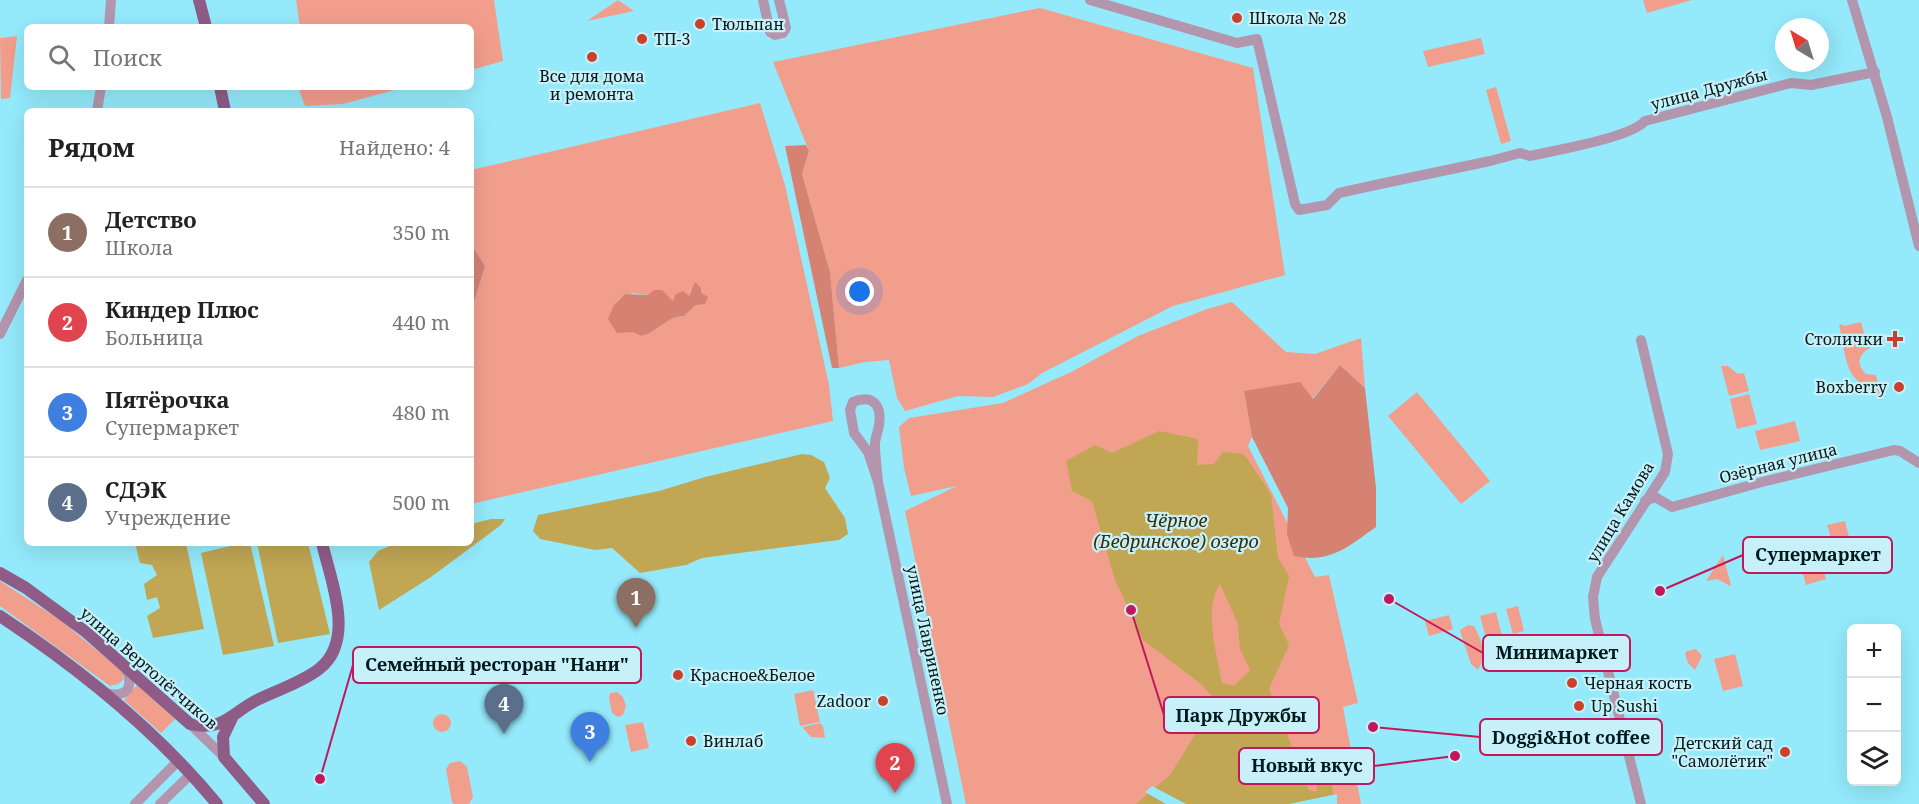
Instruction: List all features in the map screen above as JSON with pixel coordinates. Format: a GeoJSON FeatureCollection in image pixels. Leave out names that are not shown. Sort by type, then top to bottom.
{"type":"FeatureCollection","features":[{"type":"Feature","properties":{"kind":"main road"},"geometry":{"type":"LineString","coordinates":[[199,0],[205,24]]}},
{"type":"Feature","properties":{"kind":"main road"},"geometry":{"type":"LineString","coordinates":[[206,0],[211,24]]}},
{"type":"Feature","properties":{"kind":"main road"},"geometry":{"type":"LineString","coordinates":[[221,90],[224,108]]}},
{"type":"Feature","properties":{"kind":"main road"},"geometry":{"type":"LineString","coordinates":[[226,90],[230,108]]}},
{"type":"Feature","properties":{"kind":"main road"},"geometry":{"type":"LineString","coordinates":[[190,724],[202,727],[211,726],[232,717],[254,702],[309,676],[333,654],[338,642],[339,629],[323,546]]}},
{"type":"Feature","properties":{"kind":"main road","name":"улица Вертолётчиков"},"geometry":{"type":"LineString","coordinates":[[0,573],[26,588],[86,632],[190,724]]}},
{"type":"Feature","properties":{"kind":"main road"},"geometry":{"type":"LineString","coordinates":[[0,616],[53,652],[103,693],[178,761],[217,804]]}},
{"type":"Feature","properties":{"kind":"main road"},"geometry":{"type":"LineString","coordinates":[[224,757],[223,737],[232,717]]}},
{"type":"Feature","properties":{"kind":"main road","name":"улица Вертолётчиков"},"geometry":{"type":"LineString","coordinates":[[224,757],[264,804]]}},
{"type":"Feature","properties":{"kind":"street"},"geometry":{"type":"LineString","coordinates":[[109,24],[111,0]]}},
{"type":"Feature","properties":{"kind":"street"},"geometry":{"type":"LineString","coordinates":[[763,0],[770,32],[775,35],[783,33],[786,28],[779,0]]}},
{"type":"Feature","properties":{"kind":"street","name":"улица Дружбы"},"geometry":{"type":"LineString","coordinates":[[1090,0],[1237,43],[1257,39],[1295,204],[1299,210],[1327,205],[1339,194],[1520,153],[1530,156],[1604,138],[1639,128],[1645,121],[1791,83],[1811,85],[1875,72]]}},
{"type":"Feature","properties":{"kind":"street"},"geometry":{"type":"LineString","coordinates":[[1852,0],[1875,72],[1919,246]]}},
{"type":"Feature","properties":{"kind":"street"},"geometry":{"type":"LineString","coordinates":[[98,108],[100,90]]}},
{"type":"Feature","properties":{"kind":"street"},"geometry":{"type":"LineString","coordinates":[[0,334],[24,286]]}},
{"type":"Feature","properties":{"kind":"street","name":"улица Камова"},"geometry":{"type":"LineString","coordinates":[[1641,340],[1668,454],[1665,472],[1597,578],[1593,597],[1595,619],[1641,804]]}},
{"type":"Feature","properties":{"kind":"street"},"geometry":{"type":"LineString","coordinates":[[868,398],[875,402],[880,420],[875,442],[878,482],[868,453],[855,435],[850,410],[855,400],[868,398]]}},
{"type":"Feature","properties":{"kind":"street","name":"Озёрная улица"},"geometry":{"type":"LineString","coordinates":[[1645,501],[1655,497],[1672,507],[1762,482],[1894,450],[1900,451],[1919,463]]}},
{"type":"Feature","properties":{"kind":"street","name":"улица Лавриненко"},"geometry":{"type":"LineString","coordinates":[[878,482],[947,804]]}},
{"type":"Feature","properties":{"kind":"street"},"geometry":{"type":"LineString","coordinates":[[103,693],[114,695],[123,693],[130,686],[131,679],[125,667]]}},
{"type":"Feature","properties":{"kind":"street","name":"улица Вертолётчиков"},"geometry":{"type":"LineString","coordinates":[[190,724],[224,757]]}},
{"type":"Feature","properties":{"kind":"street"},"geometry":{"type":"LineString","coordinates":[[135,804],[178,761]]}},
{"type":"Feature","properties":{"kind":"street"},"geometry":{"type":"LineString","coordinates":[[160,804],[191,774]]}},
{"type":"Feature","properties":{"kind":"shaded area"},"geometry":{"type":"Polygon","coordinates":[[[296,0],[494,0],[503,61],[474,69],[474,24],[300,24],[296,0]]]}},
{"type":"Feature","properties":{"kind":"shaded area"},"geometry":{"type":"Polygon","coordinates":[[[618,0],[634,11],[587,21],[618,0]]]}},
{"type":"Feature","properties":{"kind":"shaded area"},"geometry":{"type":"Polygon","coordinates":[[[1643,0],[1692,0],[1647,13],[1643,0]]]}},
{"type":"Feature","properties":{"kind":"shaded area"},"geometry":{"type":"Polygon","coordinates":[[[1040,8],[1253,68],[1285,275],[1173,306],[1042,373],[1028,384],[993,397],[958,396],[905,411],[897,398],[889,360],[865,362],[839,368],[830,272],[802,174],[809,151],[773,62],[1040,8]]]}},
{"type":"Feature","properties":{"kind":"shaded area"},"geometry":{"type":"Polygon","coordinates":[[[17,36],[10,98],[1,99],[0,38],[17,36]]]}},
{"type":"Feature","properties":{"kind":"shaded area"},"geometry":{"type":"Polygon","coordinates":[[[1481,38],[1485,54],[1428,67],[1423,51],[1481,38]]]}},
{"type":"Feature","properties":{"kind":"shaded area"},"geometry":{"type":"Polygon","coordinates":[[[1496,87],[1511,141],[1501,144],[1486,90],[1496,87]]]}},
{"type":"Feature","properties":{"kind":"shaded area"},"geometry":{"type":"Polygon","coordinates":[[[299,90],[395,90],[343,104],[305,106],[299,90]]]}},
{"type":"Feature","properties":{"kind":"shaded area"},"geometry":{"type":"Polygon","coordinates":[[[760,103],[785,185],[829,385],[833,421],[474,503],[474,300],[485,266],[474,249],[474,169],[760,103]],[[691,289],[689,297],[673,301],[633,293],[619,299],[611,312],[641,336],[672,319],[684,316],[696,305],[691,289]]]}},
{"type":"Feature","properties":{"kind":"shaded area"},"geometry":{"type":"Polygon","coordinates":[[[806,145],[809,151],[802,174],[830,272],[839,368],[832,368],[785,146],[806,145]]]}},
{"type":"Feature","properties":{"kind":"shaded area"},"geometry":{"type":"Polygon","coordinates":[[[474,249],[485,266],[474,300],[474,249]]]}},
{"type":"Feature","properties":{"kind":"shaded area"},"geometry":{"type":"Polygon","coordinates":[[[695,282],[701,288],[701,293],[708,297],[705,304],[696,305],[684,316],[672,319],[652,332],[641,336],[633,332],[617,333],[608,319],[614,305],[625,294],[648,295],[654,290],[662,290],[673,301],[676,294],[683,291],[689,296],[695,282]]]}},
{"type":"Feature","properties":{"kind":"shaded area"},"geometry":{"type":"Polygon","coordinates":[[[1232,302],[1286,352],[1315,354],[1361,338],[1365,388],[1340,365],[1312,399],[1244,391],[1252,437],[1248,446],[1315,577],[1329,575],[1358,703],[1343,707],[1361,804],[966,804],[905,511],[957,486],[911,496],[904,468],[899,427],[909,418],[1003,403],[1071,372],[1138,336],[1207,309],[1232,302]]]}},
{"type":"Feature","properties":{"kind":"shaded area"},"geometry":{"type":"Polygon","coordinates":[[[1861,322],[1870,348],[1861,356],[1860,363],[1866,374],[1876,375],[1882,399],[1879,400],[1854,377],[1844,352],[1839,325],[1861,322]]]}},
{"type":"Feature","properties":{"kind":"shaded area"},"geometry":{"type":"Polygon","coordinates":[[[1340,365],[1365,388],[1376,488],[1376,527],[1338,552],[1318,558],[1294,556],[1287,534],[1288,508],[1252,437],[1244,391],[1300,382],[1313,399],[1340,365]]]}},
{"type":"Feature","properties":{"kind":"shaded area"},"geometry":{"type":"Polygon","coordinates":[[[1721,366],[1728,366],[1738,374],[1744,373],[1749,391],[1729,396],[1721,366]]]}},
{"type":"Feature","properties":{"kind":"shaded area"},"geometry":{"type":"Polygon","coordinates":[[[1417,392],[1490,481],[1461,504],[1388,416],[1417,392]]]}},
{"type":"Feature","properties":{"kind":"shaded area"},"geometry":{"type":"Polygon","coordinates":[[[1749,394],[1757,424],[1737,429],[1730,399],[1749,394]]]}},
{"type":"Feature","properties":{"kind":"shaded area"},"geometry":{"type":"Polygon","coordinates":[[[1795,421],[1800,441],[1760,450],[1755,431],[1795,421]]]}},
{"type":"Feature","properties":{"kind":"shaded area"},"geometry":{"type":"Polygon","coordinates":[[[1845,521],[1849,537],[1832,541],[1827,525],[1845,521]]]}},
{"type":"Feature","properties":{"kind":"shaded area"},"geometry":{"type":"Polygon","coordinates":[[[1817,547],[1826,579],[1806,585],[1797,552],[1817,547]]]}},
{"type":"Feature","properties":{"kind":"shaded area"},"geometry":{"type":"Polygon","coordinates":[[[1723,555],[1730,586],[1717,579],[1706,581],[1723,555]]]}},
{"type":"Feature","properties":{"kind":"shaded area"},"geometry":{"type":"Polygon","coordinates":[[[0,581],[60,620],[122,671],[123,680],[110,686],[0,606],[0,581]]]}},
{"type":"Feature","properties":{"kind":"shaded area"},"geometry":{"type":"Polygon","coordinates":[[[1518,606],[1524,631],[1513,634],[1506,609],[1518,606]]]}},
{"type":"Feature","properties":{"kind":"shaded area"},"geometry":{"type":"Polygon","coordinates":[[[1496,612],[1504,644],[1489,648],[1480,616],[1496,612]]]}},
{"type":"Feature","properties":{"kind":"shaded area"},"geometry":{"type":"Polygon","coordinates":[[[1449,615],[1453,629],[1429,636],[1425,621],[1449,615]]]}},
{"type":"Feature","properties":{"kind":"shaded area"},"geometry":{"type":"Polygon","coordinates":[[[1468,625],[1474,626],[1481,642],[1483,654],[1478,670],[1471,664],[1460,630],[1468,625]]]}},
{"type":"Feature","properties":{"kind":"shaded area"},"geometry":{"type":"Polygon","coordinates":[[[1696,649],[1702,656],[1695,670],[1688,663],[1685,654],[1687,651],[1696,649]]]}},
{"type":"Feature","properties":{"kind":"shaded area"},"geometry":{"type":"Polygon","coordinates":[[[1735,654],[1743,686],[1723,691],[1714,659],[1735,654]]]}},
{"type":"Feature","properties":{"kind":"shaded area"},"geometry":{"type":"Polygon","coordinates":[[[137,685],[175,719],[161,733],[124,700],[137,685]]]}},
{"type":"Feature","properties":{"kind":"shaded area"},"geometry":{"type":"Polygon","coordinates":[[[813,690],[820,722],[800,726],[794,694],[813,690]]]}},
{"type":"Feature","properties":{"kind":"shaded area"},"geometry":{"type":"Polygon","coordinates":[[[617,692],[623,697],[626,706],[623,715],[618,717],[612,713],[609,698],[610,693],[617,692]]]}},
{"type":"Feature","properties":{"kind":"shaded area"},"geometry":{"type":"Polygon","coordinates":[[[442,714],[448,717],[451,723],[448,729],[442,732],[436,729],[433,723],[436,717],[442,714]]]}},
{"type":"Feature","properties":{"kind":"shaded area"},"geometry":{"type":"Polygon","coordinates":[[[643,722],[649,748],[631,752],[625,725],[643,722]]]}},
{"type":"Feature","properties":{"kind":"shaded area"},"geometry":{"type":"Polygon","coordinates":[[[820,723],[823,726],[825,738],[811,737],[803,728],[803,727],[820,723]]]}},
{"type":"Feature","properties":{"kind":"shaded area"},"geometry":{"type":"Polygon","coordinates":[[[460,761],[467,767],[473,797],[469,804],[452,802],[446,769],[450,763],[460,761]]]}},
{"type":"Feature","properties":{"kind":"water","name":"Чёрное (Бедринское) озеро"},"geometry":{"type":"Polygon","coordinates":[[[1159,431],[1198,439],[1197,465],[1214,464],[1223,452],[1244,454],[1271,494],[1278,558],[1289,576],[1279,624],[1289,645],[1269,689],[1309,790],[1316,792],[1320,776],[1326,773],[1331,778],[1334,804],[1136,804],[1170,775],[1216,701],[1201,684],[1143,640],[1115,580],[1092,501],[1072,491],[1066,461],[1095,445],[1112,453],[1159,431]],[[1220,584],[1212,606],[1213,632],[1222,683],[1234,686],[1250,670],[1240,649],[1238,624],[1220,584]]]}},
{"type":"Feature","properties":{"kind":"water"},"geometry":{"type":"Polygon","coordinates":[[[802,454],[811,455],[824,462],[830,478],[825,488],[845,518],[848,534],[839,540],[702,558],[686,565],[640,573],[612,548],[595,550],[540,539],[533,531],[538,515],[659,491],[705,477],[802,454]]]}},
{"type":"Feature","properties":{"kind":"water"},"geometry":{"type":"Polygon","coordinates":[[[491,519],[505,519],[501,525],[474,545],[474,523],[491,519]]]}},
{"type":"Feature","properties":{"kind":"water"},"geometry":{"type":"Polygon","coordinates":[[[136,546],[187,546],[204,629],[153,638],[147,616],[160,608],[157,597],[147,600],[144,584],[157,575],[152,565],[140,563],[136,546]]]}},
{"type":"Feature","properties":{"kind":"water"},"geometry":{"type":"Polygon","coordinates":[[[230,546],[251,546],[274,646],[223,655],[201,553],[230,546]]]}},
{"type":"Feature","properties":{"kind":"water"},"geometry":{"type":"Polygon","coordinates":[[[258,546],[309,546],[330,634],[278,643],[258,546]]]}},
{"type":"Feature","properties":{"kind":"water"},"geometry":{"type":"Polygon","coordinates":[[[390,546],[473,546],[431,577],[379,610],[369,562],[378,551],[390,546]]]}},
{"type":"Feature","properties":{"kind":"pier"},"geometry":{"type":"Polygon","coordinates":[[[1152,786],[1186,804],[1166,804],[1145,792],[1152,786]]]}},
{"type":"Feature","properties":{"kind":"pier"},"geometry":{"type":"Polygon","coordinates":[[[1337,794],[1337,804],[1289,804],[1337,794]]]}},
{"type":"Feature","properties":{"kind":"place","name":"Школа № 28"},"geometry":{"type":"Point","coordinates":[1237,18]}},
{"type":"Feature","properties":{"kind":"place","name":"Тюльпан"},"geometry":{"type":"Point","coordinates":[700,24]}},
{"type":"Feature","properties":{"kind":"place","name":"ТП-3"},"geometry":{"type":"Point","coordinates":[642,39]}},
{"type":"Feature","properties":{"kind":"place","name":"Все для дома и ремонта"},"geometry":{"type":"Point","coordinates":[592,57]}},
{"type":"Feature","properties":{"kind":"place","name":"Столички"},"geometry":{"type":"Point","coordinates":[1895,339]}},
{"type":"Feature","properties":{"kind":"place","name":"Boxberry"},"geometry":{"type":"Point","coordinates":[1899,387]}},
{"type":"Feature","properties":{"kind":"place","name":"Супермаркет"},"geometry":{"type":"Point","coordinates":[1660,591]}},
{"type":"Feature","properties":{"kind":"place","name":"Минимаркет"},"geometry":{"type":"Point","coordinates":[1389,599]}},
{"type":"Feature","properties":{"kind":"place","name":"Парк Дружбы"},"geometry":{"type":"Point","coordinates":[1131,610]}},
{"type":"Feature","properties":{"kind":"place","name":"Детство"},"geometry":{"type":"Point","coordinates":[636,628]}},
{"type":"Feature","properties":{"kind":"place","name":"Красное&Белое"},"geometry":{"type":"Point","coordinates":[678,675]}},
{"type":"Feature","properties":{"kind":"place","name":"Черная кость"},"geometry":{"type":"Point","coordinates":[1572,683]}},
{"type":"Feature","properties":{"kind":"place","name":"Zadoor"},"geometry":{"type":"Point","coordinates":[883,701]}},
{"type":"Feature","properties":{"kind":"place","name":"Up Sushi"},"geometry":{"type":"Point","coordinates":[1579,706]}},
{"type":"Feature","properties":{"kind":"place","name":"Doggi&Hot coffee"},"geometry":{"type":"Point","coordinates":[1373,727]}},
{"type":"Feature","properties":{"kind":"place","name":"СДЭК"},"geometry":{"type":"Point","coordinates":[504,734]}},
{"type":"Feature","properties":{"kind":"place","name":"Винлаб"},"geometry":{"type":"Point","coordinates":[691,741]}},
{"type":"Feature","properties":{"kind":"place","name":"Детский сад \"Самолётик\""},"geometry":{"type":"Point","coordinates":[1785,752]}},
{"type":"Feature","properties":{"kind":"place","name":"Новый вкус"},"geometry":{"type":"Point","coordinates":[1455,756]}},
{"type":"Feature","properties":{"kind":"place","name":"Пятёрочка"},"geometry":{"type":"Point","coordinates":[590,762]}},
{"type":"Feature","properties":{"kind":"place","name":"Семейный ресторан \"Нани\""},"geometry":{"type":"Point","coordinates":[320,779]}},
{"type":"Feature","properties":{"kind":"place","name":"Киндер Плюс"},"geometry":{"type":"Point","coordinates":[895,793]}}]}
